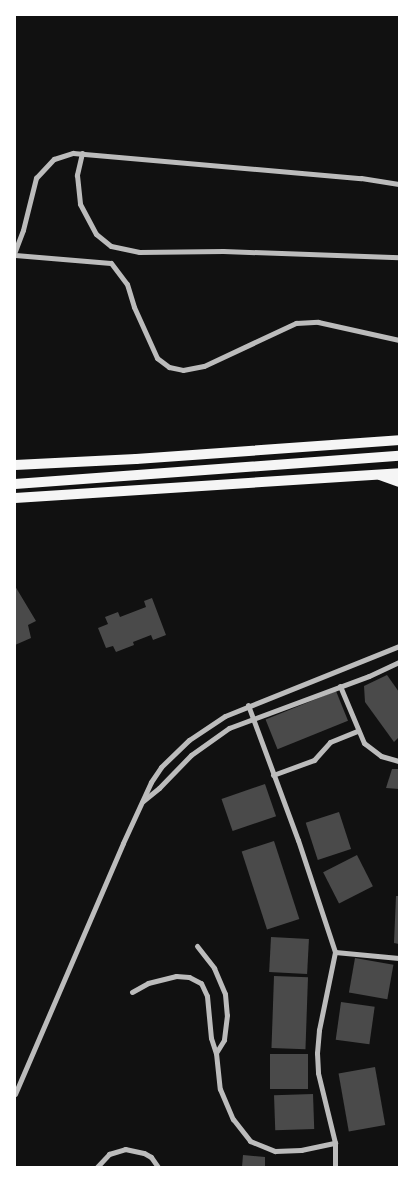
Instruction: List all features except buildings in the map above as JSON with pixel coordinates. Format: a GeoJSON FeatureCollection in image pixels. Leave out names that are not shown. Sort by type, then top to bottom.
{"type":"FeatureCollection","features":[{"type":"Feature","properties":{"kind":"highway"},"geometry":{"type":"LineString","coordinates":[[15,465],[136,459],[399,440]]}},
{"type":"Feature","properties":{"kind":"highway"},"geometry":{"type":"LineString","coordinates":[[15,484],[399,456]]}},
{"type":"Feature","properties":{"kind":"highway"},"geometry":{"type":"LineString","coordinates":[[15,498],[399,473]]}},
{"type":"Feature","properties":{"kind":"highway"},"geometry":{"type":"LineString","coordinates":[[380,475],[399,482]]}},
{"type":"Feature","properties":{"kind":"street"},"geometry":{"type":"LineString","coordinates":[[15,250],[23,230],[36,178],[54,159],[73,153],[361,178],[399,184]]}},
{"type":"Feature","properties":{"kind":"street"},"geometry":{"type":"LineString","coordinates":[[82,153],[77,175],[80,204],[96,234],[111,246],[139,252],[223,251],[399,257]]}},
{"type":"Feature","properties":{"kind":"street"},"geometry":{"type":"LineString","coordinates":[[15,255],[111,263],[127,284],[134,308],[157,358],[176,369],[183,370],[204,366],[296,323],[318,322],[399,340]]}},
{"type":"Feature","properties":{"kind":"street"},"geometry":{"type":"LineString","coordinates":[[15,1094],[142,801],[151,782],[176,751],[212,723],[248,705],[399,646]]}},
{"type":"Feature","properties":{"kind":"street"},"geometry":{"type":"LineString","coordinates":[[142,801],[159,788],[179,765],[203,745],[229,728],[369,676],[399,662]]}},
{"type":"Feature","properties":{"kind":"street"},"geometry":{"type":"LineString","coordinates":[[340,686],[357,731],[369,749],[399,762]]}},
{"type":"Feature","properties":{"kind":"street"},"geometry":{"type":"LineString","coordinates":[[248,705],[335,952],[319,1030],[317,1053],[318,1073],[335,1143],[336,1167]]}},
{"type":"Feature","properties":{"kind":"street"},"geometry":{"type":"LineString","coordinates":[[273,775],[314,760],[330,742],[357,731]]}},
{"type":"Feature","properties":{"kind":"street"},"geometry":{"type":"LineString","coordinates":[[197,946],[214,968],[226,999],[224,1040],[216,1053]]}},
{"type":"Feature","properties":{"kind":"street"},"geometry":{"type":"LineString","coordinates":[[335,952],[399,958]]}},
{"type":"Feature","properties":{"kind":"street"},"geometry":{"type":"LineString","coordinates":[[132,992],[155,980],[176,976],[189,977],[201,983],[207,996],[211,1038],[216,1053],[220,1089],[233,1119],[250,1141],[275,1151],[301,1150],[335,1143]]}},
{"type":"Feature","properties":{"kind":"street"},"geometry":{"type":"LineString","coordinates":[[97,1167],[109,1154],[125,1149],[144,1153],[158,1167]]}}]}
